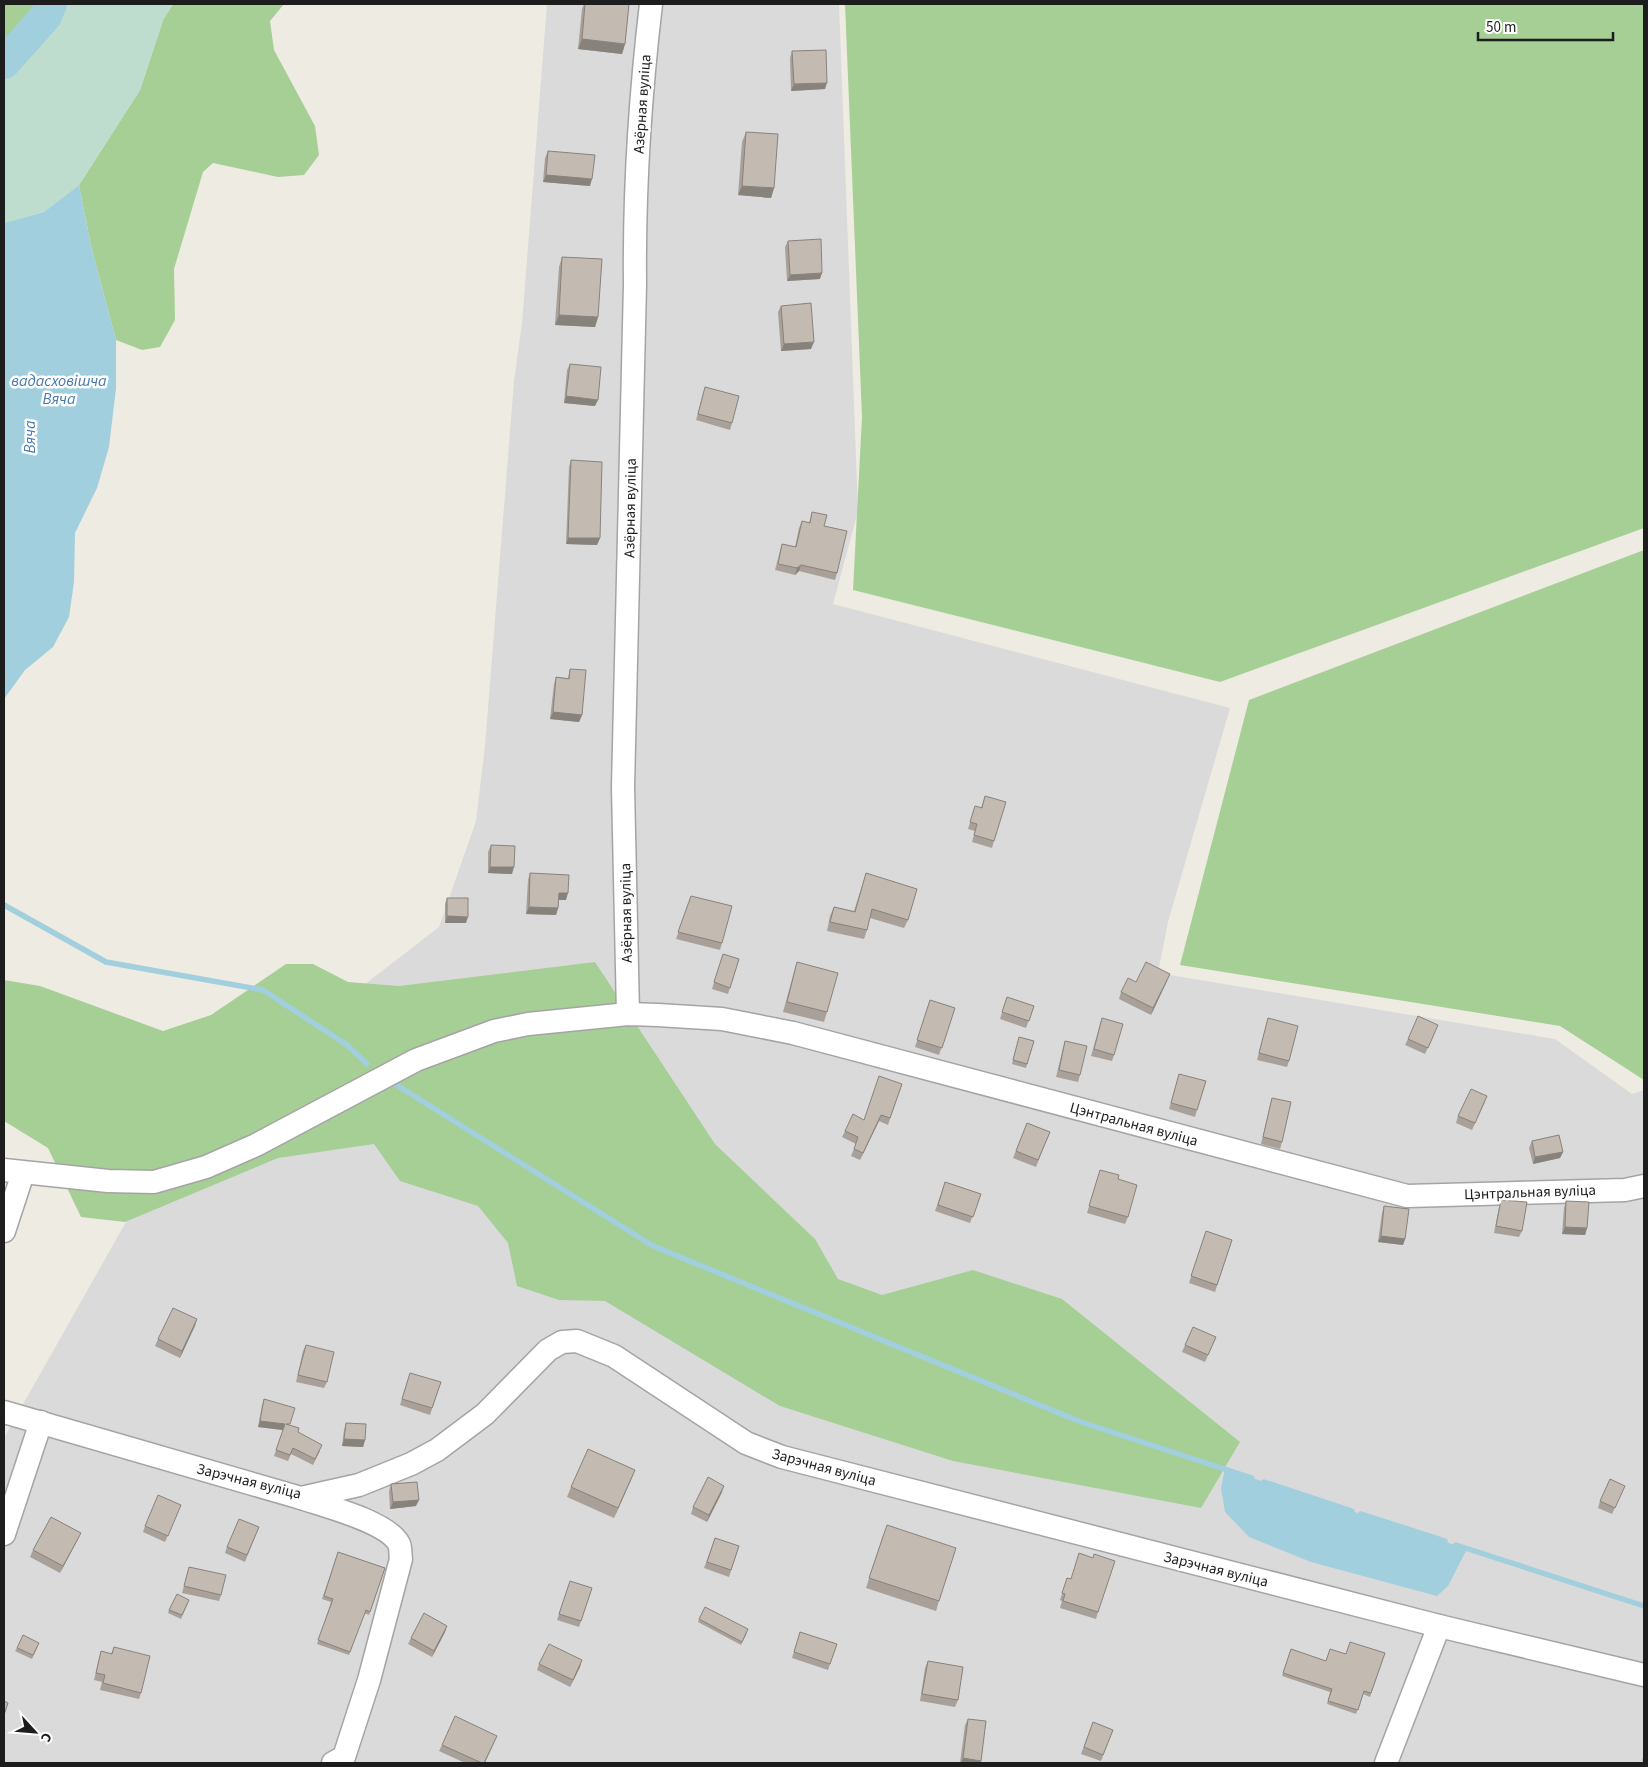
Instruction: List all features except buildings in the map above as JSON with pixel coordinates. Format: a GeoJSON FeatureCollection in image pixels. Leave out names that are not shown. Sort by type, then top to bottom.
{"type":"FeatureCollection","features":[{"type":"Feature","properties":{"kind":"street","name":"Азёрная вуліца"},"geometry":{"type":"LineString","coordinates":[[628,1014],[623,787],[635,284],[635,208],[643,70],[651,4]]}},
{"type":"Feature","properties":{"kind":"street","name":"Цэнтральная вуліца"},"geometry":{"type":"LineString","coordinates":[[13,1171],[108,1181],[154,1182],[206,1167],[256,1145],[416,1060],[486,1034],[528,1024],[628,1014],[722,1019],[793,1033],[1407,1196],[1625,1190],[1644,1186]]}},
{"type":"Feature","properties":{"kind":"street"},"geometry":{"type":"LineString","coordinates":[[4,1231],[13,1171]]}},
{"type":"Feature","properties":{"kind":"street","name":"Зарэчная вуліца"},"geometry":{"type":"LineString","coordinates":[[4,1412],[302,1498],[360,1484],[411,1464],[437,1450],[485,1414],[548,1350],[562,1342],[577,1341],[614,1356],[746,1443],[782,1458],[1439,1626],[1644,1675]]}},
{"type":"Feature","properties":{"kind":"street"},"geometry":{"type":"LineString","coordinates":[[4,1534],[41,1422]]}},
{"type":"Feature","properties":{"kind":"street"},"geometry":{"type":"LineString","coordinates":[[302,1498],[375,1525],[390,1533],[400,1545],[401,1559],[369,1680],[344,1757],[333,1763]]}},
{"type":"Feature","properties":{"kind":"street"},"geometry":{"type":"LineString","coordinates":[[1386,1763],[1439,1626]]}},
{"type":"Feature","properties":{"kind":"shaded area"},"geometry":{"type":"Polygon","coordinates":[[[547,4],[839,4],[858,511],[833,604],[1230,708],[1168,922],[1158,973],[1555,1039],[1632,1094],[1644,1090],[1644,1763],[4,1763],[4,1438],[179,1128],[439,927],[476,821],[485,746],[514,381],[522,323],[547,4]]]}},
{"type":"Feature","properties":{"kind":"green space"},"geometry":{"type":"Polygon","coordinates":[[[4,4],[51,4],[46,16],[4,63],[4,4]]]}},
{"type":"Feature","properties":{"kind":"green space"},"geometry":{"type":"Polygon","coordinates":[[[51,4],[173,4],[163,20],[140,90],[79,185],[44,212],[4,223],[4,63],[46,16],[51,4]]]}},
{"type":"Feature","properties":{"kind":"green space"},"geometry":{"type":"Polygon","coordinates":[[[173,4],[284,4],[270,21],[274,50],[315,126],[319,155],[304,175],[278,177],[213,163],[203,172],[174,269],[175,320],[160,347],[142,350],[116,340],[91,246],[79,185],[140,90],[163,20],[173,4]]]}},
{"type":"Feature","properties":{"kind":"green space"},"geometry":{"type":"Polygon","coordinates":[[[845,4],[1644,4],[1644,528],[1220,682],[853,590],[862,417],[845,4]]]}},
{"type":"Feature","properties":{"kind":"green space"},"geometry":{"type":"Polygon","coordinates":[[[1644,550],[1644,1080],[1560,1026],[1180,965],[1249,700],[1644,550]]]}},
{"type":"Feature","properties":{"kind":"green space"},"geometry":{"type":"Polygon","coordinates":[[[595,962],[715,1144],[815,1239],[838,1279],[882,1295],[973,1270],[1062,1299],[1240,1442],[1201,1508],[953,1461],[780,1406],[605,1301],[559,1300],[517,1286],[508,1243],[478,1206],[400,1181],[374,1144],[278,1158],[125,1222],[81,1217],[48,1148],[4,1121],[4,980],[40,986],[163,1031],[211,1015],[286,964],[313,964],[348,982],[399,986],[595,962]]]}},
{"type":"Feature","properties":{"kind":"water","name":"вадасховішча Вяча"},"geometry":{"type":"Polygon","coordinates":[[[79,185],[91,246],[116,340],[116,388],[109,447],[97,488],[75,533],[74,582],[69,617],[53,647],[25,670],[4,699],[4,223],[44,212],[79,185]]]}},
{"type":"Feature","properties":{"kind":"water"},"geometry":{"type":"Polygon","coordinates":[[[1225,1469],[1467,1549],[1448,1586],[1437,1596],[1311,1562],[1249,1537],[1225,1512],[1221,1488],[1225,1469]]]}},
{"type":"Feature","properties":{"kind":"waterway","name":"Вяча"},"geometry":{"type":"LineString","coordinates":[[4,63],[46,16],[51,4]]}},
{"type":"Feature","properties":{"kind":"waterway"},"geometry":{"type":"LineString","coordinates":[[4,905],[106,962],[263,990],[347,1045],[367,1064]]}},
{"type":"Feature","properties":{"kind":"waterway"},"geometry":{"type":"LineString","coordinates":[[395,1084],[653,1246],[1081,1422],[1252,1478]]}},
{"type":"Feature","properties":{"kind":"waterway"},"geometry":{"type":"LineString","coordinates":[[1264,1482],[1352,1511]]}},
{"type":"Feature","properties":{"kind":"waterway"},"geometry":{"type":"LineString","coordinates":[[1361,1514],[1445,1541]]}},
{"type":"Feature","properties":{"kind":"waterway"},"geometry":{"type":"LineString","coordinates":[[1456,1545],[1644,1606]]}}]}
